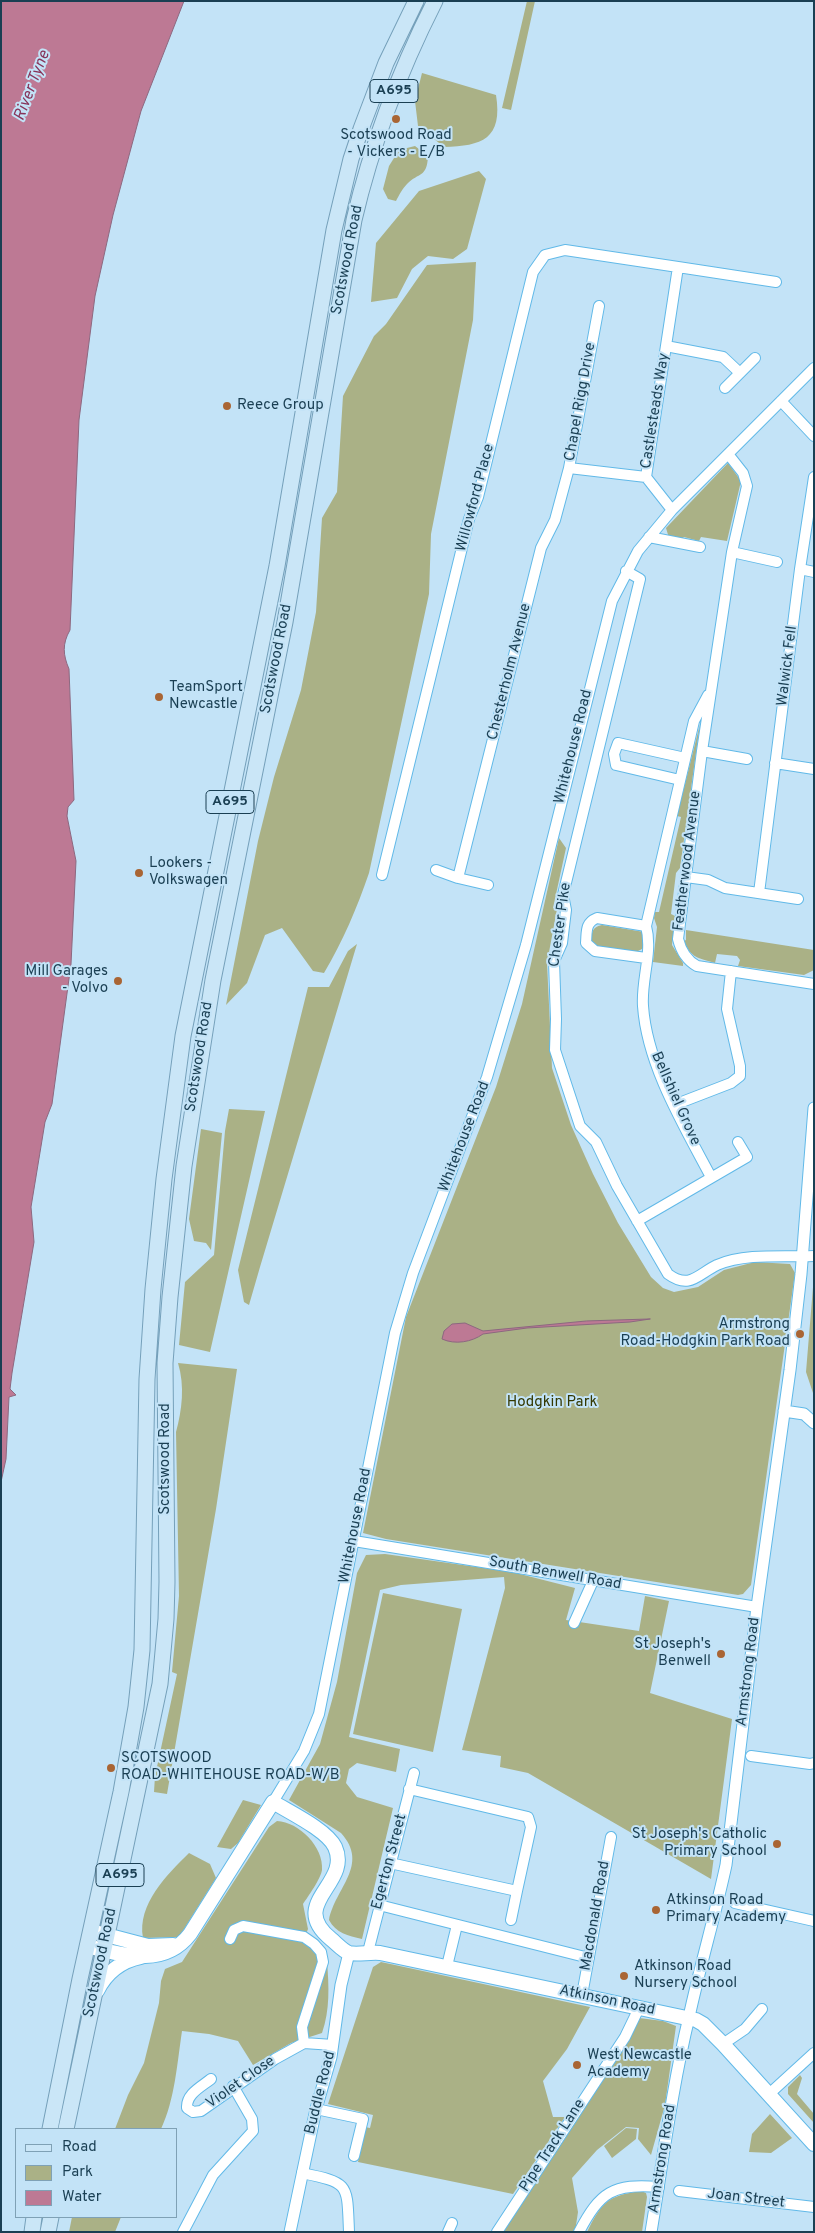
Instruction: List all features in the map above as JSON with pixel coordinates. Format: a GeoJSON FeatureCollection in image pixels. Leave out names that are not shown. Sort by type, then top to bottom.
{"type":"FeatureCollection","features":[{"type":"Feature","properties":{"kind":"main road","name":"Scotswood Road"},"geometry":{"type":"LineString","coordinates":[[50,2128],[87,1946],[132,1741],[140,1671],[147,1379],[151,1316],[164,1179],[183,1036],[277,566],[336,222],[361,129],[386,63],[416,1]]}},
{"type":"Feature","properties":{"kind":"main road","name":"Scotswood Road"},"geometry":{"type":"LineString","coordinates":[[66,2128],[161,1675],[167,1582],[166,1354],[184,1166],[204,1033],[232,882],[285,622],[354,220],[382,120],[435,1]]}},
{"type":"Feature","properties":{"kind":"main road"},"geometry":{"type":"LineString","coordinates":[[273,1802],[324,1835],[335,1847],[338,1862],[337,1870],[317,1902],[315,1914],[316,1921],[323,1932],[349,1953]]}},
{"type":"Feature","properties":{"kind":"main road","name":"Whitehouse Road"},"geometry":{"type":"LineString","coordinates":[[87,1946],[142,1957],[163,1955],[180,1944],[190,1934],[273,1802]]}},
{"type":"Feature","properties":{"kind":"main road"},"geometry":{"type":"LineString","coordinates":[[91,1931],[148,1946],[180,1944]]}},
{"type":"Feature","properties":{"kind":"main road","name":"Atkinson Road"},"geometry":{"type":"LineString","coordinates":[[349,1953],[368,1952],[447,1966],[688,2017],[703,2024],[723,2044],[814,2144]]}},
{"type":"Feature","properties":{"kind":"main road"},"geometry":{"type":"LineString","coordinates":[[93,1999],[107,1975],[130,1959],[142,1957]]}},
{"type":"Feature","properties":{"kind":"main road"},"geometry":{"type":"LineString","coordinates":[[32,2232],[34,2218]]}},
{"type":"Feature","properties":{"kind":"main road"},"geometry":{"type":"LineString","coordinates":[[48,2232],[51,2218]]}},
{"type":"Feature","properties":{"kind":"street","name":"Willowford Place"},"geometry":{"type":"LineString","coordinates":[[382,875],[469,519],[478,497],[534,272],[545,255],[565,250],[678,267]]}},
{"type":"Feature","properties":{"kind":"street"},"geometry":{"type":"LineString","coordinates":[[678,267],[776,282]]}},
{"type":"Feature","properties":{"kind":"street","name":"Castlesteads Way"},"geometry":{"type":"LineString","coordinates":[[646,477],[678,267]]}},
{"type":"Feature","properties":{"kind":"street","name":"Chapel Rigg Drive"},"geometry":{"type":"LineString","coordinates":[[599,306],[569,468],[646,477]]}},
{"type":"Feature","properties":{"kind":"street","name":"Castlesteads Way"},"geometry":{"type":"LineString","coordinates":[[666,346],[723,357],[740,373]]}},
{"type":"Feature","properties":{"kind":"street"},"geometry":{"type":"LineString","coordinates":[[725,388],[755,358]]}},
{"type":"Feature","properties":{"kind":"street","name":"Whitehouse Road"},"geometry":{"type":"LineString","coordinates":[[273,1802],[304,1751],[319,1714],[395,1332],[413,1273],[487,1078],[526,945],[612,602],[626,571],[649,536],[780,400],[814,368]]}},
{"type":"Feature","properties":{"kind":"street"},"geometry":{"type":"LineString","coordinates":[[780,400],[814,436]]}},
{"type":"Feature","properties":{"kind":"street","name":"Featherwood Avenue"},"geometry":{"type":"LineString","coordinates":[[728,454],[744,473],[746,486],[732,552],[702,751],[679,931],[680,947],[690,963],[697,966],[814,984]]}},
{"type":"Feature","properties":{"kind":"street","name":"Chesterholm Avenue"},"geometry":{"type":"LineString","coordinates":[[458,878],[541,548],[555,520],[569,468]]}},
{"type":"Feature","properties":{"kind":"street"},"geometry":{"type":"LineString","coordinates":[[646,477],[672,510]]}},
{"type":"Feature","properties":{"kind":"street","name":"Walwick Fell"},"geometry":{"type":"LineString","coordinates":[[759,893],[800,567],[814,478]]}},
{"type":"Feature","properties":{"kind":"street"},"geometry":{"type":"LineString","coordinates":[[649,536],[700,547]]}},
{"type":"Feature","properties":{"kind":"street"},"geometry":{"type":"LineString","coordinates":[[732,552],[778,562]]}},
{"type":"Feature","properties":{"kind":"street"},"geometry":{"type":"LineString","coordinates":[[800,567],[814,572]]}},
{"type":"Feature","properties":{"kind":"street","name":"Chester Pike"},"geometry":{"type":"LineString","coordinates":[[626,571],[640,579],[563,895],[566,910],[563,935],[554,961],[555,1050],[580,1126],[596,1142],[617,1186],[668,1274],[677,1280],[694,1279],[718,1265],[760,1256],[808,1256]]}},
{"type":"Feature","properties":{"kind":"street","name":"Featherwood Avenue"},"geometry":{"type":"LineString","coordinates":[[646,958],[648,935],[646,926],[694,721],[712,687]]}},
{"type":"Feature","properties":{"kind":"street","name":"Featherwood Avenue"},"geometry":{"type":"LineString","coordinates":[[680,780],[616,765],[614,754],[618,743],[685,758]]}},
{"type":"Feature","properties":{"kind":"street"},"geometry":{"type":"LineString","coordinates":[[702,751],[747,759]]}},
{"type":"Feature","properties":{"kind":"street"},"geometry":{"type":"LineString","coordinates":[[775,763],[814,769]]}},
{"type":"Feature","properties":{"kind":"street"},"geometry":{"type":"LineString","coordinates":[[436,870],[458,878],[488,885]]}},
{"type":"Feature","properties":{"kind":"street"},"geometry":{"type":"LineString","coordinates":[[686,877],[708,880],[725,888],[798,899]]}},
{"type":"Feature","properties":{"kind":"street"},"geometry":{"type":"LineString","coordinates":[[646,926],[598,918],[592,920],[587,925],[586,943],[589,948],[595,951],[646,958]]}},
{"type":"Feature","properties":{"kind":"street","name":"Bellshiel Grove"},"geometry":{"type":"LineString","coordinates":[[646,958],[643,1006],[649,1036],[659,1069],[674,1105],[711,1177]]}},
{"type":"Feature","properties":{"kind":"street"},"geometry":{"type":"LineString","coordinates":[[674,1105],[731,1082],[740,1076],[740,1066],[727,1009],[731,971]]}},
{"type":"Feature","properties":{"kind":"street","name":"Armstrong Road"},"geometry":{"type":"LineString","coordinates":[[651,2232],[688,2017],[719,1900],[726,1865],[757,1607],[808,1256],[814,1108]]}},
{"type":"Feature","properties":{"kind":"street"},"geometry":{"type":"LineString","coordinates":[[637,1221],[746,1157],[738,1142]]}},
{"type":"Feature","properties":{"kind":"street"},"geometry":{"type":"LineString","coordinates":[[784,1411],[804,1414],[814,1423]]}},
{"type":"Feature","properties":{"kind":"street","name":"South Benwell Road"},"geometry":{"type":"LineString","coordinates":[[354,1541],[385,1544],[593,1581],[757,1607]]}},
{"type":"Feature","properties":{"kind":"street"},"geometry":{"type":"LineString","coordinates":[[574,1623],[593,1581]]}},
{"type":"Feature","properties":{"kind":"street"},"geometry":{"type":"LineString","coordinates":[[751,1756],[814,1763]]}},
{"type":"Feature","properties":{"kind":"street","name":"Egerton Street"},"geometry":{"type":"LineString","coordinates":[[368,1952],[414,1773]]}},
{"type":"Feature","properties":{"kind":"street"},"geometry":{"type":"LineString","coordinates":[[410,1788],[528,1817],[531,1827],[511,1920]]}},
{"type":"Feature","properties":{"kind":"street","name":"Macdonald Road"},"geometry":{"type":"LineString","coordinates":[[582,1995],[611,1837]]}},
{"type":"Feature","properties":{"kind":"street"},"geometry":{"type":"LineString","coordinates":[[390,1863],[517,1891]]}},
{"type":"Feature","properties":{"kind":"street"},"geometry":{"type":"LineString","coordinates":[[735,1903],[814,1921]]}},
{"type":"Feature","properties":{"kind":"street"},"geometry":{"type":"LineString","coordinates":[[379,1905],[588,1958]]}},
{"type":"Feature","properties":{"kind":"street"},"geometry":{"type":"LineString","coordinates":[[447,1966],[456,1925]]}},
{"type":"Feature","properties":{"kind":"street"},"geometry":{"type":"LineString","coordinates":[[230,1938],[234,1930],[243,1926],[304,1937],[318,1948],[323,1962],[303,2022],[304,2044]]}},
{"type":"Feature","properties":{"kind":"street","name":"Buddle Road"},"geometry":{"type":"LineString","coordinates":[[290,2232],[316,2109],[333,2045],[349,1953]]}},
{"type":"Feature","properties":{"kind":"street","name":"Pipe Track Lane"},"geometry":{"type":"LineString","coordinates":[[497,2232],[625,2037],[639,2008]]}},
{"type":"Feature","properties":{"kind":"street"},"geometry":{"type":"LineString","coordinates":[[723,2044],[745,2029],[762,2009]]}},
{"type":"Feature","properties":{"kind":"street","name":"Violet Close"},"geometry":{"type":"LineString","coordinates":[[211,2079],[189,2097],[186,2101],[187,2108],[193,2112],[201,2111],[233,2086],[275,2059],[304,2044],[333,2045]]}},
{"type":"Feature","properties":{"kind":"street"},"geometry":{"type":"LineString","coordinates":[[768,2095],[814,2053]]}},
{"type":"Feature","properties":{"kind":"street"},"geometry":{"type":"LineString","coordinates":[[183,2232],[213,2175],[253,2131],[252,2119],[233,2086]]}},
{"type":"Feature","properties":{"kind":"street"},"geometry":{"type":"LineString","coordinates":[[316,2109],[362,2119],[354,2156]]}},
{"type":"Feature","properties":{"kind":"street"},"geometry":{"type":"LineString","coordinates":[[302,2173],[333,2180],[345,2188],[348,2196],[349,2232]]}},
{"type":"Feature","properties":{"kind":"street"},"geometry":{"type":"LineString","coordinates":[[579,2232],[591,2210],[602,2197],[624,2188],[659,2187]]}},
{"type":"Feature","properties":{"kind":"street","name":"Joan Street"},"geometry":{"type":"LineString","coordinates":[[679,2191],[814,2207]]}},
{"type":"Feature","properties":{"kind":"green space"},"geometry":{"type":"Polygon","coordinates":[[[527,1],[535,1],[511,110],[502,108],[527,1]]]}},
{"type":"Feature","properties":{"kind":"green space"},"geometry":{"type":"Polygon","coordinates":[[[422,73],[496,95],[496,122],[493,131],[479,142],[469,145],[444,147],[418,126],[415,101],[422,73]]]}},
{"type":"Feature","properties":{"kind":"green space"},"geometry":{"type":"Polygon","coordinates":[[[415,146],[428,156],[426,168],[422,174],[411,180],[396,201],[388,199],[383,189],[389,166],[399,150],[415,146]]]}},
{"type":"Feature","properties":{"kind":"green space"},"geometry":{"type":"Polygon","coordinates":[[[479,171],[486,179],[467,249],[453,259],[428,256],[412,269],[397,298],[371,302],[376,243],[419,191],[479,171]]]}},
{"type":"Feature","properties":{"kind":"green space"},"geometry":{"type":"Polygon","coordinates":[[[476,262],[473,320],[431,534],[429,594],[369,873],[349,924],[324,973],[313,971],[282,928],[265,935],[247,983],[226,1005],[258,841],[274,777],[301,690],[316,612],[322,518],[337,492],[343,396],[374,336],[386,324],[427,265],[476,262]]]}},
{"type":"Feature","properties":{"kind":"green space"},"geometry":{"type":"Polygon","coordinates":[[[728,463],[741,481],[727,541],[701,537],[699,541],[684,537],[680,540],[669,538],[666,528],[728,463]]]}},
{"type":"Feature","properties":{"kind":"green space"},"geometry":{"type":"Polygon","coordinates":[[[700,724],[680,868],[676,873],[671,914],[675,916],[672,945],[683,966],[653,962],[657,927],[654,918],[655,912],[659,912],[681,817],[677,816],[700,724]]]}},
{"type":"Feature","properties":{"kind":"green space","name":"Hodgkin Park"},"geometry":{"type":"Polygon","coordinates":[[[559,838],[566,848],[553,908],[557,909],[547,963],[552,1068],[571,1125],[618,1223],[651,1277],[663,1288],[674,1292],[698,1287],[724,1270],[755,1262],[790,1264],[795,1273],[751,1585],[743,1594],[738,1595],[386,1539],[363,1533],[406,1317],[496,1087],[522,1004],[559,838]]]}},
{"type":"Feature","properties":{"kind":"green space"},"geometry":{"type":"Polygon","coordinates":[[[602,925],[644,932],[644,948],[636,952],[595,947],[591,943],[593,931],[596,927],[602,925]]]}},
{"type":"Feature","properties":{"kind":"green space"},"geometry":{"type":"Polygon","coordinates":[[[686,930],[814,950],[814,970],[804,975],[738,966],[740,960],[737,956],[717,954],[715,963],[704,960],[689,951],[684,941],[686,940],[686,930]]]}},
{"type":"Feature","properties":{"kind":"green space"},"geometry":{"type":"Polygon","coordinates":[[[357,944],[249,1305],[244,1302],[238,1270],[308,987],[329,987],[348,951],[357,944]]]}},
{"type":"Feature","properties":{"kind":"green space"},"geometry":{"type":"Polygon","coordinates":[[[229,1109],[265,1111],[210,1352],[179,1345],[185,1282],[214,1255],[225,1131],[229,1109]]]}},
{"type":"Feature","properties":{"kind":"green space"},"geometry":{"type":"Polygon","coordinates":[[[201,1129],[222,1133],[211,1250],[206,1243],[194,1241],[189,1219],[201,1129]]]}},
{"type":"Feature","properties":{"kind":"green space"},"geometry":{"type":"Polygon","coordinates":[[[814,1275],[814,1396],[806,1372],[814,1275]]]}},
{"type":"Feature","properties":{"kind":"green space"},"geometry":{"type":"Polygon","coordinates":[[[178,1363],[237,1369],[216,1509],[167,1794],[154,1792],[155,1776],[177,1674],[172,1672],[179,1596],[176,1432],[180,1415],[182,1389],[178,1363]]]}},
{"type":"Feature","properties":{"kind":"green space"},"geometry":{"type":"Polygon","coordinates":[[[385,1554],[512,1572],[575,1588],[566,1620],[639,1631],[645,1596],[669,1601],[650,1693],[732,1719],[711,1879],[528,1773],[500,1767],[501,1756],[462,1750],[505,1588],[504,1577],[401,1585],[380,1590],[349,1737],[400,1749],[396,1772],[357,1763],[349,1769],[346,1783],[357,1797],[393,1808],[362,1939],[347,1935],[335,1928],[329,1920],[332,1908],[352,1866],[349,1845],[341,1833],[289,1800],[320,1744],[337,1682],[357,1573],[366,1555],[385,1554]]]}},
{"type":"Feature","properties":{"kind":"green space"},"geometry":{"type":"Polygon","coordinates":[[[383,1593],[462,1609],[433,1752],[353,1734],[383,1593]]]}},
{"type":"Feature","properties":{"kind":"green space"},"geometry":{"type":"Polygon","coordinates":[[[243,1800],[261,1805],[238,1843],[231,1849],[217,1847],[243,1800]]]}},
{"type":"Feature","properties":{"kind":"green space"},"geometry":{"type":"Polygon","coordinates":[[[277,1821],[294,1826],[308,1837],[322,1861],[322,1870],[319,1878],[303,1904],[308,1929],[303,1942],[327,1962],[328,2007],[322,2033],[291,2043],[253,2065],[238,2041],[209,2034],[182,2031],[172,2094],[161,2128],[115,2128],[128,2095],[144,2063],[159,2003],[161,1981],[165,1969],[182,1962],[269,1827],[277,1821]]]}},
{"type":"Feature","properties":{"kind":"green space"},"geometry":{"type":"Polygon","coordinates":[[[189,1853],[210,1864],[216,1878],[179,1937],[143,1938],[142,1925],[149,1902],[163,1881],[189,1853]]]}},
{"type":"Feature","properties":{"kind":"green space"},"geometry":{"type":"Polygon","coordinates":[[[381,1962],[590,2007],[567,2049],[543,2081],[553,2117],[565,2117],[513,2194],[358,2162],[365,2127],[370,2128],[373,2115],[328,2104],[373,1967],[381,1962]]]}},
{"type":"Feature","properties":{"kind":"green space"},"geometry":{"type":"Polygon","coordinates":[[[639,2018],[663,2021],[676,2026],[665,2105],[651,2155],[638,2139],[639,2128],[626,2127],[597,2150],[572,2178],[578,2212],[575,2232],[502,2232],[639,2018]]]}},
{"type":"Feature","properties":{"kind":"green space"},"geometry":{"type":"Polygon","coordinates":[[[800,2075],[802,2078],[797,2094],[814,2114],[814,2123],[788,2094],[788,2087],[800,2075]]]}},
{"type":"Feature","properties":{"kind":"green space"},"geometry":{"type":"Polygon","coordinates":[[[770,2114],[792,2138],[771,2153],[749,2152],[752,2134],[770,2114]]]}},
{"type":"Feature","properties":{"kind":"green space"},"geometry":{"type":"Polygon","coordinates":[[[626,2128],[637,2129],[636,2139],[612,2158],[604,2146],[626,2128]]]}},
{"type":"Feature","properties":{"kind":"green space"},"geometry":{"type":"Polygon","coordinates":[[[641,2191],[646,2193],[647,2197],[642,2232],[587,2232],[597,2214],[607,2202],[620,2195],[641,2191]]]}},
{"type":"Feature","properties":{"kind":"green space"},"geometry":{"type":"Polygon","coordinates":[[[72,2218],[121,2218],[115,2232],[69,2232],[72,2218]]]}},
{"type":"Feature","properties":{"kind":"water","name":"River Tyne"},"geometry":{"type":"Polygon","coordinates":[[[1,1],[184,1],[141,111],[113,215],[95,296],[79,420],[70,630],[64,650],[69,669],[74,800],[68,807],[67,816],[76,861],[71,964],[52,1104],[45,1122],[31,1207],[34,1242],[12,1373],[10,1389],[16,1395],[9,1397],[6,1459],[1,1482],[1,1]]]}},
{"type":"Feature","properties":{"kind":"water"},"geometry":{"type":"Polygon","coordinates":[[[650,1319],[630,1322],[527,1328],[483,1334],[463,1342],[452,1342],[442,1339],[444,1331],[452,1324],[465,1323],[483,1331],[586,1321],[650,1319]]]}},
{"type":"Feature","properties":{"kind":"place","name":"Scotswood Road - Vickers - E/B"},"geometry":{"type":"Point","coordinates":[396,119]}},
{"type":"Feature","properties":{"kind":"place","name":"Reece Group"},"geometry":{"type":"Point","coordinates":[227,406]}},
{"type":"Feature","properties":{"kind":"place","name":"TeamSport Newcastle"},"geometry":{"type":"Point","coordinates":[159,697]}},
{"type":"Feature","properties":{"kind":"place","name":"Lookers - Volkswagen"},"geometry":{"type":"Point","coordinates":[139,873]}},
{"type":"Feature","properties":{"kind":"place","name":"Mill Garages - Volvo"},"geometry":{"type":"Point","coordinates":[118,981]}},
{"type":"Feature","properties":{"kind":"place","name":"Armstrong Road-Hodgkin Park Road"},"geometry":{"type":"Point","coordinates":[800,1334]}},
{"type":"Feature","properties":{"kind":"place","name":"St Joseph's Benwell"},"geometry":{"type":"Point","coordinates":[721,1654]}},
{"type":"Feature","properties":{"kind":"place","name":"SCOTSWOOD ROAD-WHITEHOUSE ROAD-W/B"},"geometry":{"type":"Point","coordinates":[111,1768]}},
{"type":"Feature","properties":{"kind":"place","name":"St Joseph's Catholic Primary School"},"geometry":{"type":"Point","coordinates":[777,1844]}},
{"type":"Feature","properties":{"kind":"place","name":"Atkinson Road Primary Academy"},"geometry":{"type":"Point","coordinates":[656,1910]}},
{"type":"Feature","properties":{"kind":"place","name":"Atkinson Road Nursery School"},"geometry":{"type":"Point","coordinates":[624,1976]}},
{"type":"Feature","properties":{"kind":"place","name":"West Newcastle Academy"},"geometry":{"type":"Point","coordinates":[577,2065]}}]}
